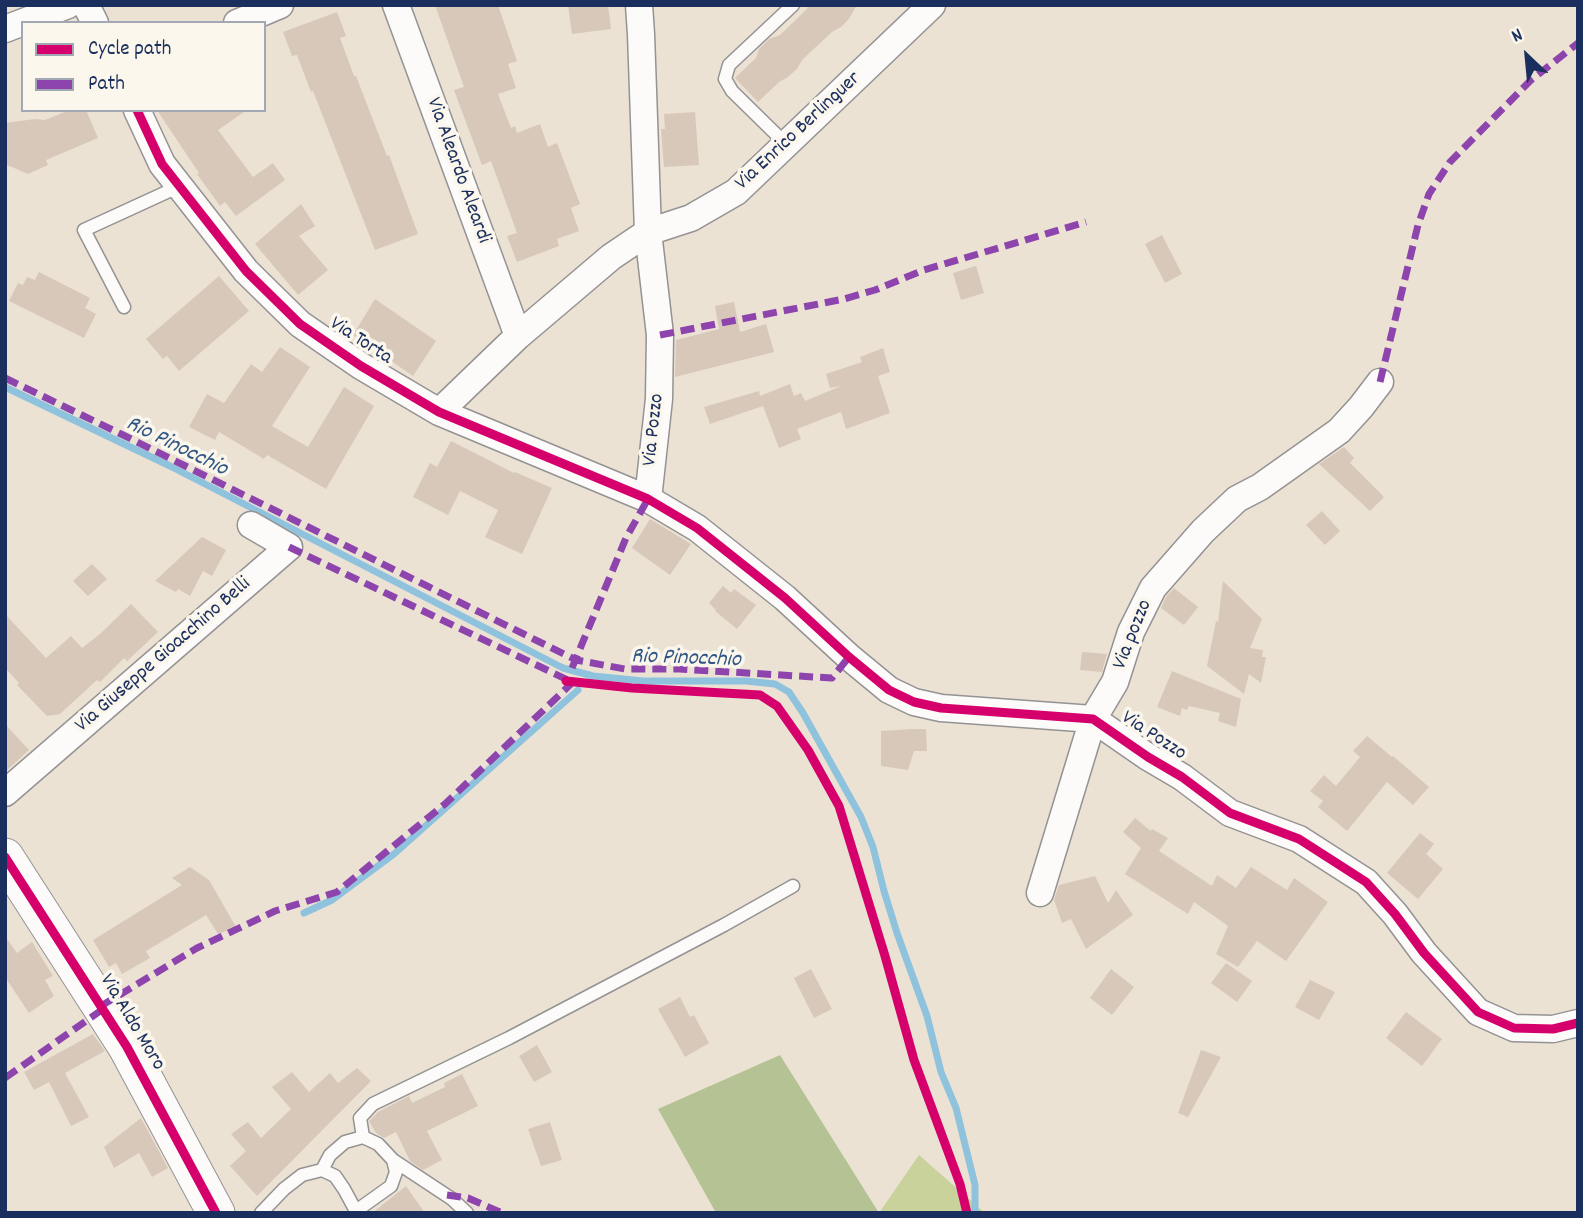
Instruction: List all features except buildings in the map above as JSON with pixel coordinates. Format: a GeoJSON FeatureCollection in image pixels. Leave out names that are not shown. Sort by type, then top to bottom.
{"type":"FeatureCollection","features":[{"type":"Feature","properties":{"kind":"main road","name":"Via Aldo Moro"},"geometry":{"type":"LineString","coordinates":[[5,857],[127,1047],[216,1213]]}},
{"type":"Feature","properties":{"kind":"street"},"geometry":{"type":"LineString","coordinates":[[26,21],[68,5]]}},
{"type":"Feature","properties":{"kind":"street"},"geometry":{"type":"LineString","coordinates":[[86,5],[94,21]]}},
{"type":"Feature","properties":{"kind":"street"},"geometry":{"type":"LineString","coordinates":[[242,21],[280,5]]}},
{"type":"Feature","properties":{"kind":"street","name":"Via Aleardo Aleardi"},"geometry":{"type":"LineString","coordinates":[[396,5],[518,336]]}},
{"type":"Feature","properties":{"kind":"street","name":"Via Pozzo"},"geometry":{"type":"LineString","coordinates":[[639,5],[648,232],[660,335],[659,399],[648,499],[697,528],[785,598],[888,690],[914,702],[940,708],[1093,719],[1182,777],[1230,813],[1299,839],[1366,882],[1395,914],[1424,953],[1478,1012],[1514,1028],[1553,1029],[1578,1023]]}},
{"type":"Feature","properties":{"kind":"street","name":"Via Enrico Berlinguer"},"geometry":{"type":"LineString","coordinates":[[648,232],[691,218],[736,192],[932,5]]}},
{"type":"Feature","properties":{"kind":"street","name":"Via Torta"},"geometry":{"type":"LineString","coordinates":[[138,112],[162,164],[246,271],[300,324],[361,366],[439,411],[648,499]]}},
{"type":"Feature","properties":{"kind":"street"},"geometry":{"type":"LineString","coordinates":[[439,411],[518,336],[611,257],[648,232]]}},
{"type":"Feature","properties":{"kind":"street","name":"Via pozzo"},"geometry":{"type":"LineString","coordinates":[[1040,892],[1093,719],[1115,682],[1131,632],[1153,588],[1203,531],[1237,499],[1260,487],[1339,431],[1362,407],[1380,382]]}},
{"type":"Feature","properties":{"kind":"street","name":"Via Giuseppe Gioacchino Belli"},"geometry":{"type":"LineString","coordinates":[[5,793],[289,547],[251,525]]}},
{"type":"Feature","properties":{"kind":"lane"},"geometry":{"type":"LineString","coordinates":[[786,144],[732,91],[725,79],[729,65],[793,5]]}},
{"type":"Feature","properties":{"kind":"lane"},"geometry":{"type":"LineString","coordinates":[[124,307],[84,230],[180,186]]}},
{"type":"Feature","properties":{"kind":"lane"},"geometry":{"type":"LineString","coordinates":[[363,1137],[360,1118],[373,1104],[509,1038],[793,886]]}},
{"type":"Feature","properties":{"kind":"lane"},"geometry":{"type":"LineString","coordinates":[[322,1170],[330,1154],[345,1142],[363,1137],[377,1144],[393,1160],[452,1199],[467,1213]]}},
{"type":"Feature","properties":{"kind":"lane"},"geometry":{"type":"LineString","coordinates":[[261,1213],[302,1175],[322,1170],[335,1176],[356,1212],[391,1186],[396,1172],[393,1160]]}},
{"type":"Feature","properties":{"kind":"green space"},"geometry":{"type":"Polygon","coordinates":[[[780,1055],[879,1213],[716,1213],[658,1109],[780,1055]]]}},
{"type":"Feature","properties":{"kind":"green space"},"geometry":{"type":"Polygon","coordinates":[[[919,1155],[985,1213],[879,1213],[919,1155]]]}},
{"type":"Feature","properties":{"kind":"waterway","name":"Rio Pinocchio"},"geometry":{"type":"LineString","coordinates":[[5,387],[170,466],[563,668],[593,676],[643,681],[746,681],[775,684],[789,692],[861,817],[873,847],[897,933],[927,1016],[941,1072],[956,1108],[975,1185],[975,1213]]}},
{"type":"Feature","properties":{"kind":"waterway"},"geometry":{"type":"LineString","coordinates":[[304,913],[332,900],[394,854],[578,690]]}},
{"type":"Feature","properties":{"kind":"marked path"},"geometry":{"type":"LineString","coordinates":[[1380,382],[1418,225],[1429,194],[1450,162],[1530,81],[1578,43]]}},
{"type":"Feature","properties":{"kind":"marked path"},"geometry":{"type":"LineString","coordinates":[[660,335],[844,299],[875,290],[924,270],[1086,222]]}},
{"type":"Feature","properties":{"kind":"marked path"},"geometry":{"type":"LineString","coordinates":[[5,378],[576,660],[625,669],[679,669],[832,678],[849,657]]}},
{"type":"Feature","properties":{"kind":"marked path"},"geometry":{"type":"LineString","coordinates":[[572,668],[626,538],[648,499]]}},
{"type":"Feature","properties":{"kind":"marked path"},"geometry":{"type":"LineString","coordinates":[[289,547],[570,681]]}},
{"type":"Feature","properties":{"kind":"marked path"},"geometry":{"type":"LineString","coordinates":[[101,1006],[197,948],[275,911],[337,892],[445,804],[573,682]]}},
{"type":"Feature","properties":{"kind":"marked path"},"geometry":{"type":"LineString","coordinates":[[5,1078],[103,1009]]}},
{"type":"Feature","properties":{"kind":"marked path"},"geometry":{"type":"LineString","coordinates":[[447,1195],[468,1198],[502,1213]]}},
{"type":"Feature","properties":{"kind":"cycle path"},"geometry":{"type":"LineString","coordinates":[[138,112],[162,164],[246,271],[300,324],[361,366],[439,412],[648,499],[697,528],[785,598],[889,690],[914,702],[941,708],[1093,719],[1182,777],[1230,813],[1299,839],[1366,882],[1395,914],[1424,953],[1478,1012],[1514,1028],[1553,1029],[1578,1023]]}},
{"type":"Feature","properties":{"kind":"cycle path"},"geometry":{"type":"LineString","coordinates":[[566,681],[632,688],[760,695],[777,706],[808,750],[839,806],[914,1060],[960,1184],[967,1213]]}},
{"type":"Feature","properties":{"kind":"cycle path"},"geometry":{"type":"LineString","coordinates":[[5,857],[127,1047],[216,1213]]}}]}
